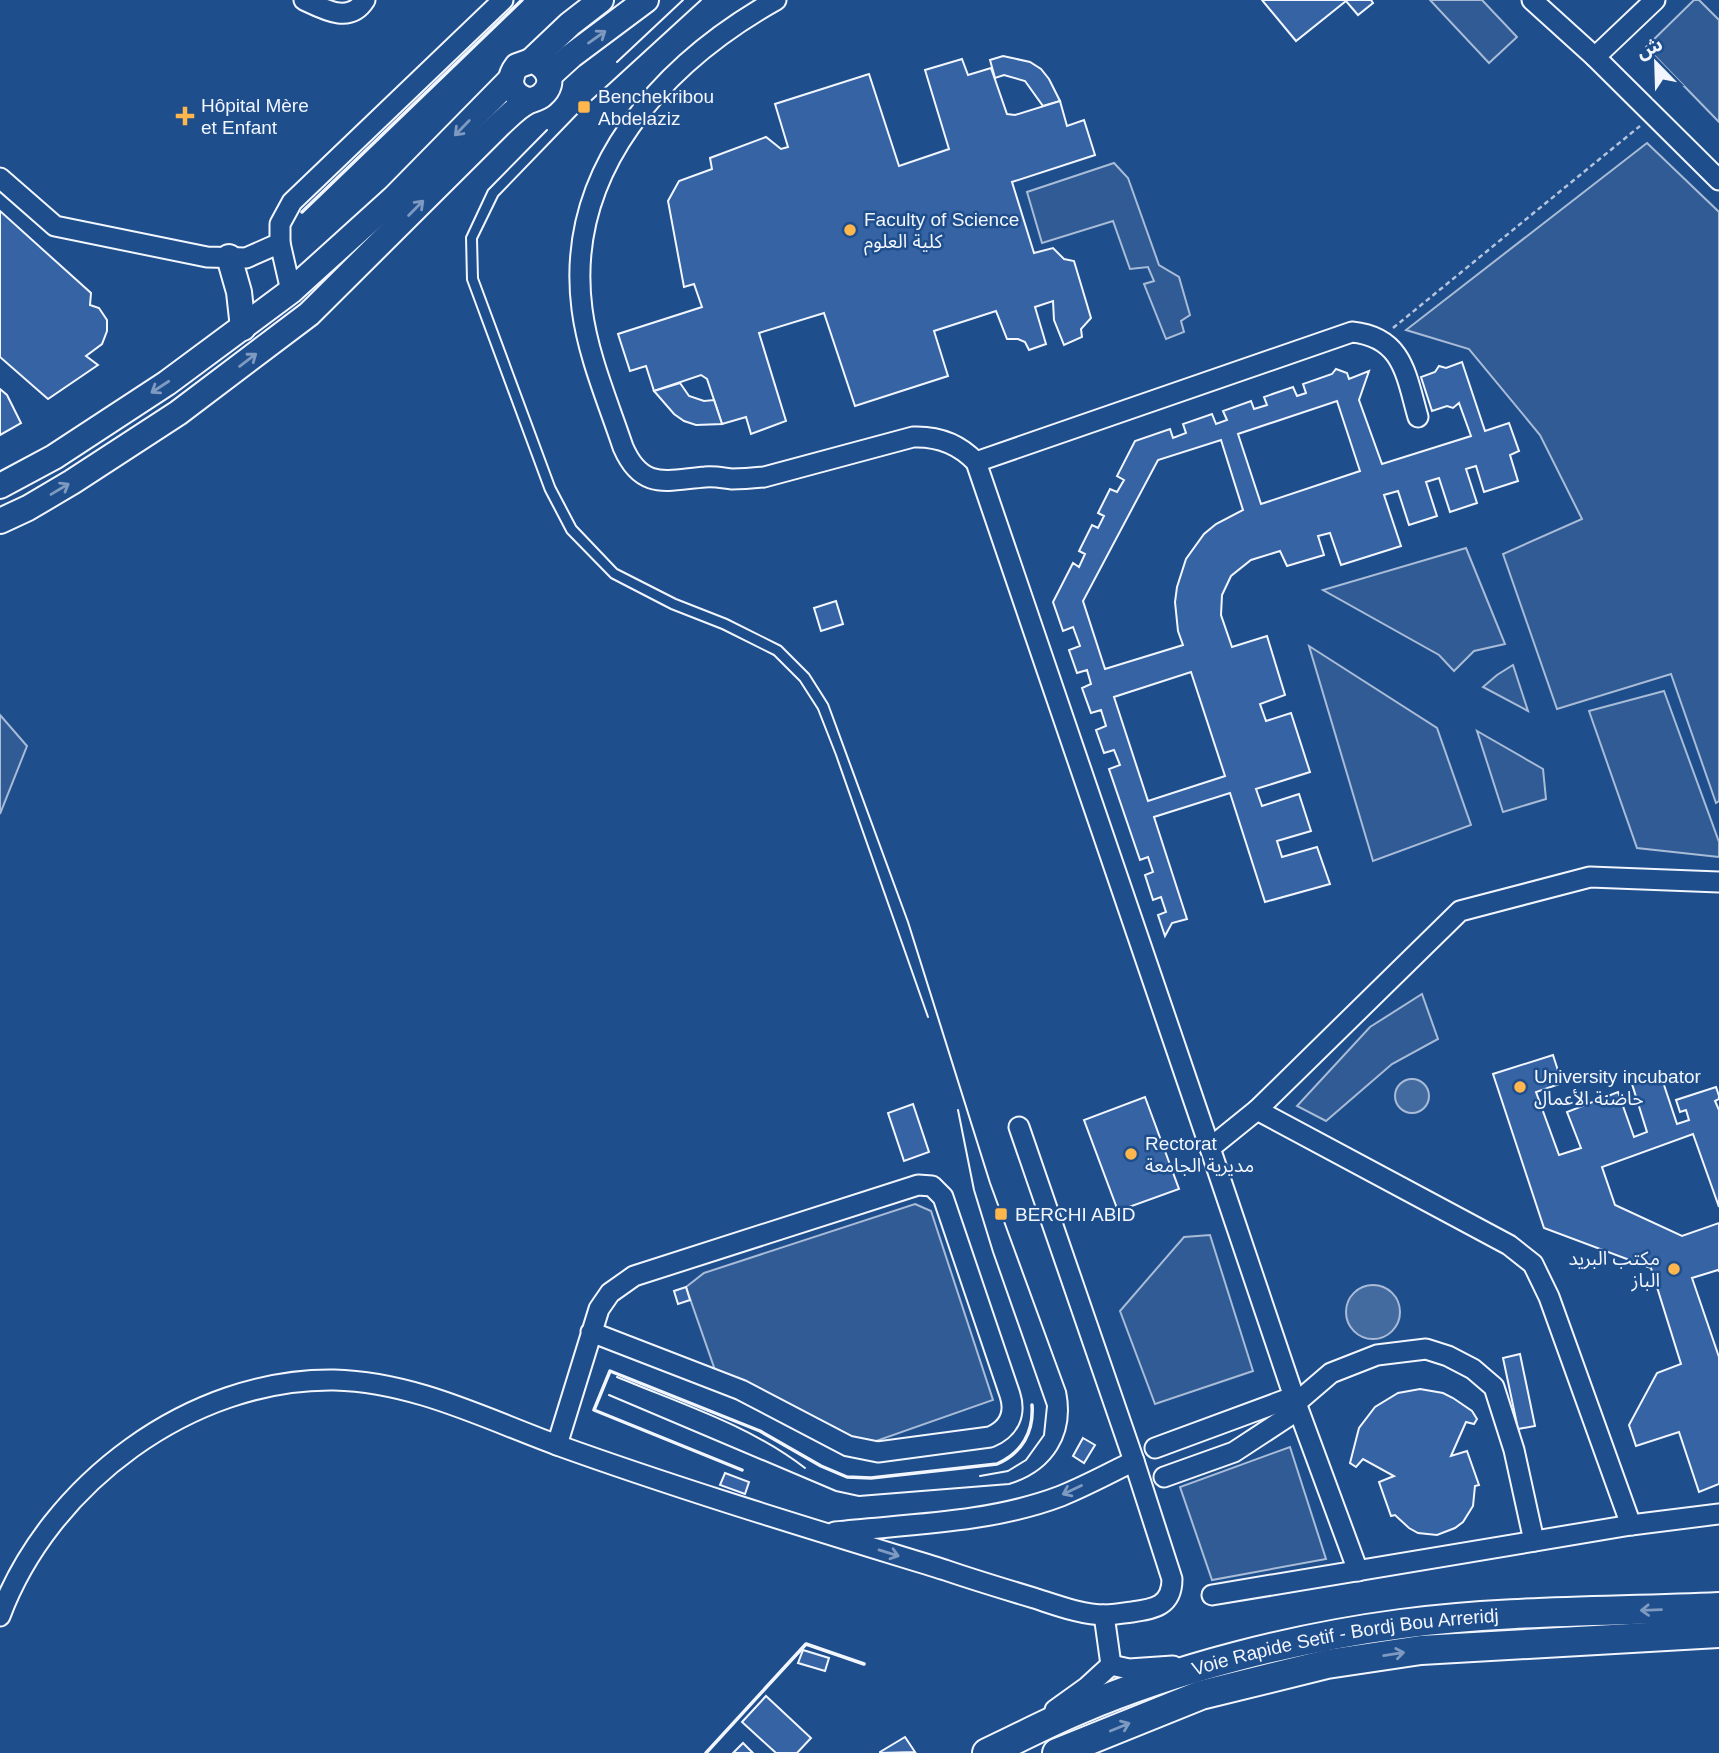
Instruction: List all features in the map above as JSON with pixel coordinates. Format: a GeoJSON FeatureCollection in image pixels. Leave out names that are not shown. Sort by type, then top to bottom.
{"type":"FeatureCollection","features":[{"type":"Feature","properties":{"kind":"highway","name":"Voie Rapide Setif - Bordj Bou Arreridj"},"geometry":{"type":"LineString","coordinates":[[995,1749],[1080,1710],[1155,1682],[1245,1655],[1325,1637],[1401,1624],[1514,1614],[1719,1607]]}},
{"type":"Feature","properties":{"kind":"highway","name":"Voie Rapide Setif - Bordj Bou Arreridj"},"geometry":{"type":"LineString","coordinates":[[1057,1753],[1201,1695],[1327,1664],[1421,1650],[1719,1633]]}},
{"type":"Feature","properties":{"kind":"main road"},"geometry":{"type":"LineString","coordinates":[[540,68],[570,24],[601,0]]}},
{"type":"Feature","properties":{"kind":"main road"},"geometry":{"type":"LineString","coordinates":[[0,486],[54,457],[167,383],[291,291],[394,198],[510,79],[517,66],[540,68],[571,56],[646,0]]}},
{"type":"Feature","properties":{"kind":"main road"},"geometry":{"type":"LineString","coordinates":[[0,521],[72,482],[178,413],[309,314],[500,124],[529,100],[542,95],[547,89],[540,68]]}},
{"type":"Feature","properties":{"kind":"main road"},"geometry":{"type":"LineString","coordinates":[[510,79],[518,96],[529,100]]}},
{"type":"Feature","properties":{"kind":"main road"},"geometry":{"type":"LineString","coordinates":[[229,257],[239,292],[243,328]]}},
{"type":"Feature","properties":{"kind":"main road"},"geometry":{"type":"LineString","coordinates":[[291,291],[309,314]]}},
{"type":"Feature","properties":{"kind":"street"},"geometry":{"type":"LineString","coordinates":[[304,0],[342,14],[353,12],[365,0]]}},
{"type":"Feature","properties":{"kind":"street"},"geometry":{"type":"LineString","coordinates":[[291,291],[280,243],[280,224],[292,202],[503,0]]}},
{"type":"Feature","properties":{"kind":"street"},"geometry":{"type":"LineString","coordinates":[[776,0],[723,32],[670,78],[627,132],[607,164],[592,198],[583,235],[579,272],[582,309],[589,346],[627,458],[644,475],[656,480],[668,482],[706,476],[744,479],[764,477],[902,439],[925,436],[948,441],[968,454],[976,463],[1296,1403],[1358,1571]]}},
{"type":"Feature","properties":{"kind":"street"},"geometry":{"type":"LineString","coordinates":[[1532,0],[1595,57],[1719,180]]}},
{"type":"Feature","properties":{"kind":"street"},"geometry":{"type":"LineString","coordinates":[[1595,57],[1656,0]]}},
{"type":"Feature","properties":{"kind":"street"},"geometry":{"type":"LineString","coordinates":[[0,178],[55,226],[207,257],[246,258],[280,243]]}},
{"type":"Feature","properties":{"kind":"street"},"geometry":{"type":"LineString","coordinates":[[976,463],[1352,332],[1370,334],[1386,342],[1397,356],[1418,417]]}},
{"type":"Feature","properties":{"kind":"street"},"geometry":{"type":"LineString","coordinates":[[1210,1148],[1256,1111],[1460,911],[1590,877],[1719,882]]}},
{"type":"Feature","properties":{"kind":"street"},"geometry":{"type":"LineString","coordinates":[[1256,1111],[1509,1245],[1533,1264],[1549,1297],[1631,1525]]}},
{"type":"Feature","properties":{"kind":"street"},"geometry":{"type":"LineString","coordinates":[[0,1616],[10,1588],[42,1538],[80,1492],[125,1453],[175,1420],[225,1398],[279,1385],[333,1380],[388,1385],[441,1399],[557,1445],[1060,1607],[1104,1615],[1153,1609],[1164,1603],[1172,1588],[1172,1580],[1019,1127]]}},
{"type":"Feature","properties":{"kind":"street"},"geometry":{"type":"LineString","coordinates":[[557,1445],[591,1332],[604,1301],[617,1286],[634,1276],[918,1185],[937,1190],[943,1197],[1013,1410],[1008,1424],[990,1437],[867,1452],[848,1446],[741,1390],[591,1332]]}},
{"type":"Feature","properties":{"kind":"street"},"geometry":{"type":"LineString","coordinates":[[1164,1477],[1234,1452],[1331,1373],[1377,1355],[1426,1349],[1448,1356],[1473,1369],[1494,1387],[1514,1450],[1534,1541]]}},
{"type":"Feature","properties":{"kind":"street"},"geometry":{"type":"LineString","coordinates":[[1155,1448],[1296,1403]]}},
{"type":"Feature","properties":{"kind":"street"},"geometry":{"type":"LineString","coordinates":[[824,1533],[948,1521],[1008,1511],[1062,1495],[1134,1461]]}},
{"type":"Feature","properties":{"kind":"street"},"geometry":{"type":"LineString","coordinates":[[1212,1595],[1631,1525],[1719,1514]]}},
{"type":"Feature","properties":{"kind":"street"},"geometry":{"type":"LineString","coordinates":[[1104,1615],[1111,1665]]}},
{"type":"Feature","properties":{"kind":"street"},"geometry":{"type":"LineString","coordinates":[[1111,1665],[1129,1669],[1160,1668],[1245,1655]]}},
{"type":"Feature","properties":{"kind":"street"},"geometry":{"type":"LineString","coordinates":[[995,1749],[1081,1692],[1111,1665]]}},
{"type":"Feature","properties":{"kind":"path"},"geometry":{"type":"LineString","coordinates":[[1380,339],[1653,116]]}},
{"type":"Feature","properties":{"kind":"shaded area"},"geometry":{"type":"Polygon","coordinates":[[[1430,0],[1482,0],[1517,37],[1489,63],[1430,0]]]}},
{"type":"Feature","properties":{"kind":"shaded area"},"geometry":{"type":"Polygon","coordinates":[[[1694,0],[1699,0],[1719,20],[1719,122],[1646,47],[1694,0]]]}},
{"type":"Feature","properties":{"kind":"shaded area"},"geometry":{"type":"Polygon","coordinates":[[[1647,143],[1719,212],[1719,801],[1716,803],[1671,674],[1557,709],[1503,554],[1582,519],[1540,435],[1469,349],[1406,330],[1647,143]]]}},
{"type":"Feature","properties":{"kind":"shaded area"},"geometry":{"type":"Polygon","coordinates":[[[1114,163],[1128,178],[1159,265],[1179,277],[1190,315],[1181,321],[1184,332],[1166,339],[1144,284],[1154,281],[1148,267],[1130,269],[1113,221],[1042,243],[1027,192],[1114,163]]]}},
{"type":"Feature","properties":{"kind":"shaded area"},"geometry":{"type":"Polygon","coordinates":[[[1466,548],[1505,644],[1474,651],[1454,671],[1439,655],[1323,590],[1466,548]]]}},
{"type":"Feature","properties":{"kind":"shaded area"},"geometry":{"type":"Polygon","coordinates":[[[1309,646],[1437,728],[1471,825],[1373,861],[1309,646]]]}},
{"type":"Feature","properties":{"kind":"shaded area"},"geometry":{"type":"Polygon","coordinates":[[[1513,665],[1528,711],[1483,687],[1513,665]]]}},
{"type":"Feature","properties":{"kind":"shaded area"},"geometry":{"type":"Polygon","coordinates":[[[1664,691],[1719,842],[1719,857],[1637,848],[1589,711],[1664,691]]]}},
{"type":"Feature","properties":{"kind":"shaded area"},"geometry":{"type":"Polygon","coordinates":[[[0,715],[27,746],[0,814],[0,715]]]}},
{"type":"Feature","properties":{"kind":"shaded area"},"geometry":{"type":"Polygon","coordinates":[[[1477,731],[1543,769],[1546,799],[1503,812],[1477,731]]]}},
{"type":"Feature","properties":{"kind":"shaded area"},"geometry":{"type":"Polygon","coordinates":[[[1422,994],[1438,1039],[1392,1064],[1326,1121],[1297,1106],[1370,1027],[1422,994]]]}},
{"type":"Feature","properties":{"kind":"shaded area"},"geometry":{"type":"Polygon","coordinates":[[[1412,1079],[1424,1084],[1429,1096],[1424,1108],[1412,1113],[1400,1108],[1395,1096],[1400,1084],[1412,1079]]]}},
{"type":"Feature","properties":{"kind":"shaded area"},"geometry":{"type":"Polygon","coordinates":[[[915,1204],[931,1211],[993,1400],[862,1446],[715,1370],[686,1287],[704,1273],[915,1204]]]}},
{"type":"Feature","properties":{"kind":"shaded area"},"geometry":{"type":"Polygon","coordinates":[[[1210,1235],[1253,1371],[1155,1404],[1120,1311],[1184,1237],[1210,1235]]]}},
{"type":"Feature","properties":{"kind":"shaded area"},"geometry":{"type":"Polygon","coordinates":[[[1373,1285],[1392,1293],[1400,1312],[1392,1331],[1373,1339],[1354,1331],[1346,1312],[1354,1293],[1373,1285]]]}},
{"type":"Feature","properties":{"kind":"shaded area"},"geometry":{"type":"Polygon","coordinates":[[[1290,1447],[1326,1559],[1212,1580],[1180,1487],[1290,1447]]]}},
{"type":"Feature","properties":{"kind":"building"},"geometry":{"type":"Polygon","coordinates":[[[1262,0],[1371,0],[1373,3],[1358,15],[1346,1],[1296,41],[1262,0]]]}},
{"type":"Feature","properties":{"kind":"building"},"geometry":{"type":"Polygon","coordinates":[[[1003,56],[1030,62],[1041,69],[1060,101],[1043,106],[1025,81],[1004,75],[995,78],[990,60],[1003,56]]]}},
{"type":"Feature","properties":{"kind":"building","name":"Faculty of Science كلية العلوم"},"geometry":{"type":"Polygon","coordinates":[[[962,59],[968,75],[991,68],[1007,114],[1015,115],[1060,101],[1067,126],[1084,120],[1095,155],[1012,182],[1034,253],[1053,248],[1064,259],[1074,261],[1091,318],[1081,329],[1082,337],[1064,345],[1054,320],[1053,301],[1035,307],[1046,344],[1029,350],[1025,342],[1007,339],[996,311],[934,331],[948,376],[855,406],[824,313],[759,333],[786,421],[751,434],[746,417],[722,424],[707,379],[701,375],[654,391],[646,366],[630,371],[618,334],[702,307],[694,284],[684,287],[668,201],[679,181],[712,169],[710,158],[766,137],[781,149],[788,147],[775,104],[869,74],[899,166],[949,149],[925,70],[962,59]]]}},
{"type":"Feature","properties":{"kind":"building"},"geometry":{"type":"Polygon","coordinates":[[[0,211],[91,293],[90,305],[99,308],[107,320],[107,331],[102,344],[86,356],[98,365],[48,399],[0,357],[0,211]]]}},
{"type":"Feature","properties":{"kind":"building"},"geometry":{"type":"Polygon","coordinates":[[[1462,362],[1485,431],[1509,423],[1519,451],[1510,455],[1518,481],[1484,492],[1476,466],[1466,469],[1477,503],[1450,512],[1439,478],[1426,482],[1437,516],[1409,525],[1398,491],[1384,495],[1401,546],[1341,565],[1330,533],[1318,536],[1324,555],[1287,566],[1280,551],[1251,560],[1231,576],[1222,595],[1221,615],[1232,647],[1267,636],[1285,695],[1260,704],[1266,721],[1291,713],[1310,772],[1256,789],[1262,806],[1299,794],[1311,831],[1277,841],[1282,857],[1317,847],[1330,884],[1265,902],[1230,793],[1154,817],[1187,919],[1172,923],[1165,936],[1158,915],[1166,912],[1161,897],[1153,900],[1145,875],[1153,872],[1148,857],[1140,860],[1109,769],[1120,765],[1114,750],[1104,753],[1096,730],[1106,726],[1101,710],[1091,713],[1082,688],[1091,684],[1087,670],[1077,673],[1069,650],[1080,646],[1073,627],[1063,631],[1053,602],[1073,563],[1079,567],[1085,554],[1079,551],[1092,525],[1098,528],[1104,516],[1098,513],[1110,489],[1117,492],[1124,480],[1117,476],[1135,441],[1170,429],[1173,438],[1186,433],[1183,424],[1212,414],[1216,424],[1227,420],[1223,411],[1251,401],[1254,409],[1267,405],[1264,397],[1293,387],[1297,396],[1306,393],[1303,384],[1332,374],[1336,369],[1347,373],[1349,379],[1369,371],[1359,400],[1382,464],[1471,436],[1459,403],[1453,408],[1447,406],[1432,411],[1421,377],[1435,372],[1439,366],[1446,368],[1462,362]],[[1337,401],[1238,434],[1261,504],[1360,471],[1337,401]],[[1221,440],[1158,460],[1083,601],[1105,669],[1183,645],[1178,631],[1175,602],[1186,559],[1204,534],[1216,524],[1243,510],[1221,440]],[[1191,672],[1114,697],[1148,801],[1225,776],[1191,672]]]}},
{"type":"Feature","properties":{"kind":"building"},"geometry":{"type":"Polygon","coordinates":[[[680,383],[689,396],[704,401],[714,400],[722,424],[696,425],[684,421],[674,414],[654,391],[680,383]]]}},
{"type":"Feature","properties":{"kind":"building"},"geometry":{"type":"Polygon","coordinates":[[[0,389],[7,395],[21,423],[0,435],[0,389]]]}},
{"type":"Feature","properties":{"kind":"building"},"geometry":{"type":"Polygon","coordinates":[[[836,601],[843,624],[821,631],[814,608],[836,601]]]}},
{"type":"Feature","properties":{"kind":"building"},"geometry":{"type":"Polygon","coordinates":[[[1553,1055],[1562,1083],[1536,1092],[1559,1155],[1581,1148],[1567,1112],[1618,1092],[1634,1137],[1647,1132],[1632,1084],[1660,1073],[1677,1124],[1689,1120],[1686,1110],[1680,1112],[1676,1100],[1716,1087],[1719,1096],[1715,1101],[1719,1110],[1719,1207],[1693,1134],[1602,1167],[1615,1205],[1682,1236],[1719,1223],[1719,1271],[1692,1278],[1719,1357],[1719,1484],[1699,1492],[1679,1432],[1636,1446],[1629,1425],[1657,1373],[1681,1364],[1651,1268],[1544,1228],[1493,1074],[1553,1055]]]}},
{"type":"Feature","properties":{"kind":"building","name":"Rectorat مديرية الجامعة"},"geometry":{"type":"Polygon","coordinates":[[[1145,1097],[1179,1189],[1118,1211],[1084,1120],[1145,1097]]]}},
{"type":"Feature","properties":{"kind":"building"},"geometry":{"type":"Polygon","coordinates":[[[913,1104],[929,1152],[904,1161],[888,1113],[913,1104]]]}},
{"type":"Feature","properties":{"kind":"building"},"geometry":{"type":"Polygon","coordinates":[[[686,1287],[690,1300],[678,1304],[674,1291],[686,1287]]]}},
{"type":"Feature","properties":{"kind":"building"},"geometry":{"type":"Polygon","coordinates":[[[1520,1354],[1535,1426],[1518,1429],[1503,1358],[1520,1354]]]}},
{"type":"Feature","properties":{"kind":"building"},"geometry":{"type":"Polygon","coordinates":[[[1420,1389],[1443,1393],[1453,1398],[1472,1411],[1477,1419],[1474,1424],[1466,1422],[1451,1456],[1467,1451],[1479,1485],[1475,1486],[1473,1506],[1463,1522],[1437,1535],[1418,1533],[1395,1515],[1391,1516],[1379,1482],[1394,1476],[1363,1459],[1356,1467],[1350,1463],[1359,1428],[1375,1407],[1398,1393],[1420,1389]]]}},
{"type":"Feature","properties":{"kind":"building"},"geometry":{"type":"Polygon","coordinates":[[[1083,1438],[1095,1445],[1084,1463],[1073,1456],[1083,1438]]]}},
{"type":"Feature","properties":{"kind":"building"},"geometry":{"type":"Polygon","coordinates":[[[725,1473],[749,1482],[745,1494],[720,1485],[725,1473]]]}},
{"type":"Feature","properties":{"kind":"building"},"geometry":{"type":"Polygon","coordinates":[[[803,1650],[829,1658],[825,1671],[798,1663],[803,1650]]]}},
{"type":"Feature","properties":{"kind":"building"},"geometry":{"type":"Polygon","coordinates":[[[766,1696],[811,1738],[797,1753],[776,1753],[742,1722],[766,1696]]]}},
{"type":"Feature","properties":{"kind":"building"},"geometry":{"type":"Polygon","coordinates":[[[905,1737],[915,1752],[880,1753],[880,1752],[905,1737]]]}},
{"type":"Feature","properties":{"kind":"building"},"geometry":{"type":"Polygon","coordinates":[[[743,1743],[753,1753],[733,1753],[743,1743]]]}},
{"type":"Feature","properties":{"kind":"tram line"},"geometry":{"type":"LineString","coordinates":[[617,62],[683,0]]}},
{"type":"Feature","properties":{"kind":"tram line"},"geometry":{"type":"LineString","coordinates":[[609,1395],[836,1491],[859,1496],[1009,1484],[1024,1478],[1048,1461],[1057,1450],[1067,1423],[1066,1391],[990,1183],[908,922],[828,704],[809,674],[781,646],[617,569],[576,526],[555,486],[478,278],[477,239],[498,196],[584,107],[701,0]]}},
{"type":"Feature","properties":{"kind":"tram line"},"geometry":{"type":"LineString","coordinates":[[547,130],[488,190],[466,237],[467,280],[545,491],[567,533],[611,578],[671,609],[722,629],[774,655],[800,681],[818,709],[836,755],[928,1017]]}},
{"type":"Feature","properties":{"kind":"tram line"},"geometry":{"type":"LineString","coordinates":[[958,1110],[974,1190],[1047,1406],[1044,1435],[1026,1460],[1008,1471],[980,1476]]}},
{"type":"Feature","properties":{"kind":"tram line"},"geometry":{"type":"LineString","coordinates":[[617,1377],[738,1427],[805,1468]]}},
{"type":"Feature","properties":{"kind":"wall"},"geometry":{"type":"LineString","coordinates":[[302,212],[522,0]]}},
{"type":"Feature","properties":{"kind":"wall"},"geometry":{"type":"LineString","coordinates":[[742,1470],[594,1410],[610,1371],[760,1431],[821,1466],[847,1477],[871,1478],[997,1464],[1013,1454],[1025,1441],[1031,1424],[1032,1405]]}},
{"type":"Feature","properties":{"kind":"wall"},"geometry":{"type":"LineString","coordinates":[[706,1753],[806,1644],[864,1664]]}},
{"type":"Feature","properties":{"kind":"place","name":"Benchekribou Abdelaziz"},"geometry":{"type":"Point","coordinates":[584,107]}},
{"type":"Feature","properties":{"kind":"place","name":"Hôpital Mère et Enfant"},"geometry":{"type":"Point","coordinates":[185,116]}},
{"type":"Feature","properties":{"kind":"place","name":"Faculty of Science كلية العلوم"},"geometry":{"type":"Point","coordinates":[850,230]}},
{"type":"Feature","properties":{"kind":"place","name":"University incubator حاضنة الأعمال"},"geometry":{"type":"Point","coordinates":[1520,1087]}},
{"type":"Feature","properties":{"kind":"place","name":"Rectorat مديرية الجامعة"},"geometry":{"type":"Point","coordinates":[1131,1154]}},
{"type":"Feature","properties":{"kind":"place","name":"BERCHI ABID"},"geometry":{"type":"Point","coordinates":[1001,1214]}},
{"type":"Feature","properties":{"kind":"place","name":"مكتب البريد الباز"},"geometry":{"type":"Point","coordinates":[1674,1269]}}]}
